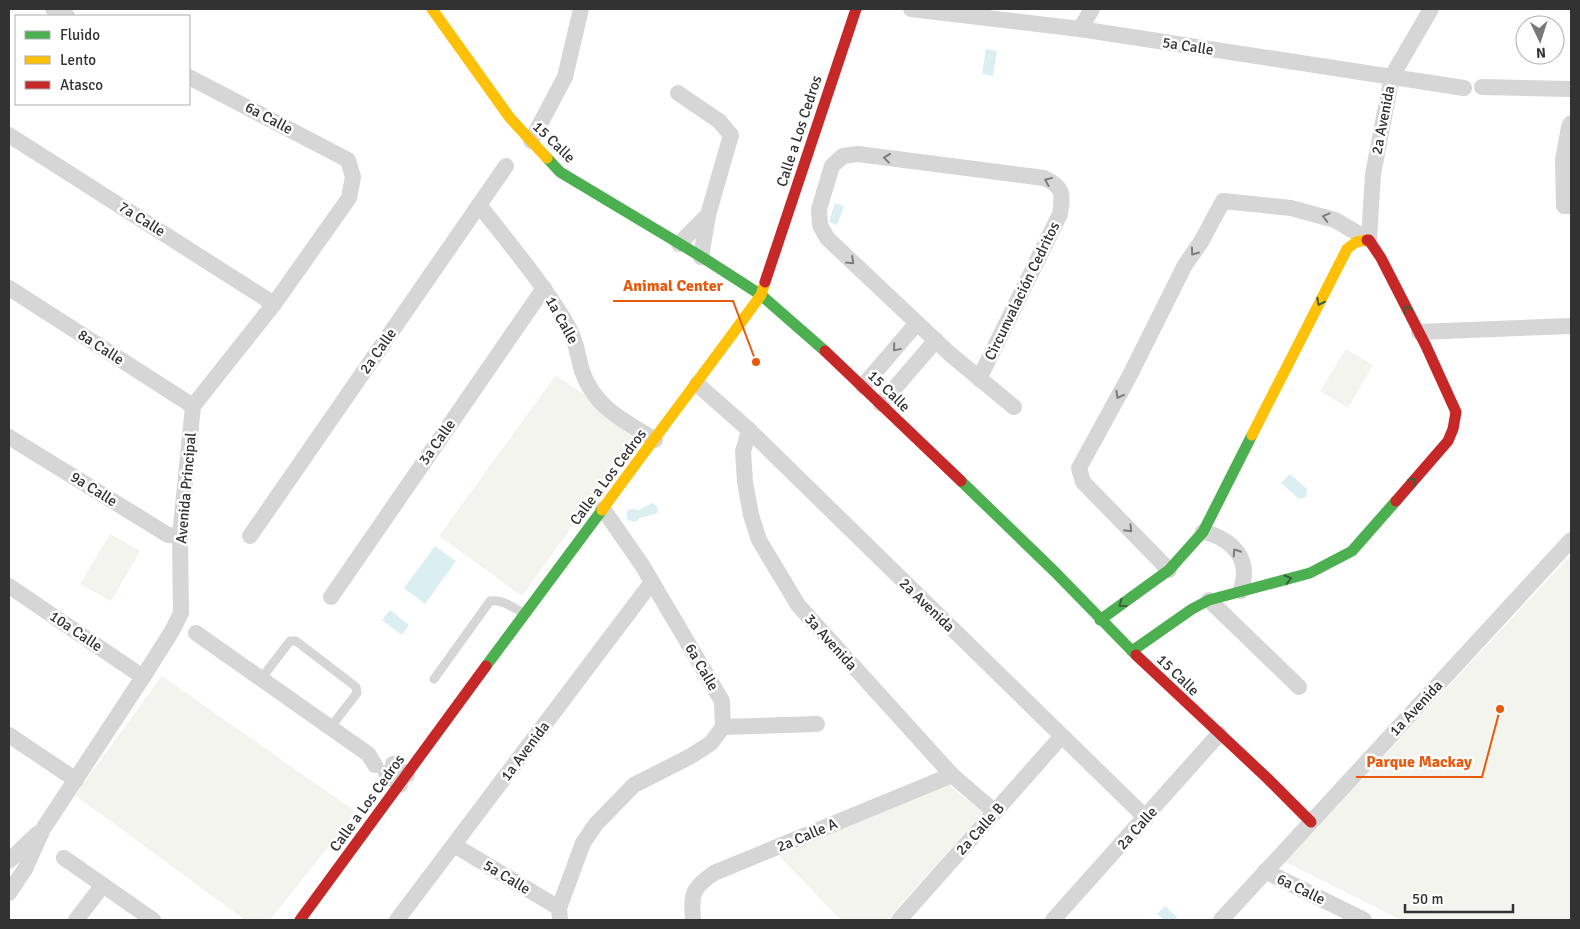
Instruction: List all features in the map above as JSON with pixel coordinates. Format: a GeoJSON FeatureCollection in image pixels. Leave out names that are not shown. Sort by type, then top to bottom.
{"type":"FeatureCollection","features":[{"type":"Feature","properties":{"kind":"street"},"geometry":{"type":"LineString","coordinates":[[53,9],[66,15]]}},
{"type":"Feature","properties":{"kind":"street","name":"15 Calle"},"geometry":{"type":"LineString","coordinates":[[432,9],[510,118],[560,172],[760,295],[839,363],[1055,572],[1100,620],[1267,778],[1310,822]]}},
{"type":"Feature","properties":{"kind":"street"},"geometry":{"type":"LineString","coordinates":[[531,142],[565,78],[581,9]]}},
{"type":"Feature","properties":{"kind":"street","name":"Calle a Los Cedros"},"geometry":{"type":"LineString","coordinates":[[300,920],[655,440],[666,422],[703,389],[760,295],[856,9]]}},
{"type":"Feature","properties":{"kind":"street","name":"5a Calle"},"geometry":{"type":"LineString","coordinates":[[911,9],[1080,29],[1464,88]]}},
{"type":"Feature","properties":{"kind":"street"},"geometry":{"type":"LineString","coordinates":[[1080,29],[1092,9]]}},
{"type":"Feature","properties":{"kind":"street","name":"2a Avenida"},"geometry":{"type":"LineString","coordinates":[[1369,240],[1373,174],[1392,76],[1431,9]]}},
{"type":"Feature","properties":{"kind":"street","name":"6a Calle"},"geometry":{"type":"LineString","coordinates":[[190,78],[348,160],[353,176],[349,198],[274,304]]}},
{"type":"Feature","properties":{"kind":"street"},"geometry":{"type":"LineString","coordinates":[[1482,87],[1571,89]]}},
{"type":"Feature","properties":{"kind":"street"},"geometry":{"type":"LineString","coordinates":[[678,93],[720,121],[731,135],[708,215],[701,257]]}},
{"type":"Feature","properties":{"kind":"street"},"geometry":{"type":"LineString","coordinates":[[1571,124],[1563,160],[1564,206],[1571,206]]}},
{"type":"Feature","properties":{"kind":"street","name":"7a Calle"},"geometry":{"type":"LineString","coordinates":[[9,135],[274,304]]}},
{"type":"Feature","properties":{"kind":"street","name":"Circunvalación Cedritos"},"geometry":{"type":"LineString","coordinates":[[858,154],[1044,178],[1055,183],[1061,190],[1060,214],[979,378],[917,323],[827,238],[823,232],[820,225],[819,209],[832,166],[843,156],[858,154]]}},
{"type":"Feature","properties":{"kind":"street","name":"2a Calle"},"geometry":{"type":"LineString","coordinates":[[250,536],[506,166]]}},
{"type":"Feature","properties":{"kind":"street"},"geometry":{"type":"LineString","coordinates":[[1132,651],[1192,609],[1209,600],[1310,573],[1352,551],[1448,441],[1454,429],[1456,412],[1419,332],[1381,258],[1369,240],[1335,220],[1291,208],[1223,201],[1201,242],[1185,265],[1130,375],[1079,468],[1083,482],[1169,570]]}},
{"type":"Feature","properties":{"kind":"street","name":"1a Calle"},"geometry":{"type":"LineString","coordinates":[[479,205],[544,288],[567,324],[576,344],[582,370],[590,390],[605,408],[655,440]]}},
{"type":"Feature","properties":{"kind":"street"},"geometry":{"type":"LineString","coordinates":[[679,244],[708,215]]}},
{"type":"Feature","properties":{"kind":"street"},"geometry":{"type":"LineString","coordinates":[[1100,620],[1169,570],[1203,532],[1347,249],[1356,242],[1369,240]]}},
{"type":"Feature","properties":{"kind":"street","name":"8a Calle"},"geometry":{"type":"LineString","coordinates":[[9,288],[193,406]]}},
{"type":"Feature","properties":{"kind":"street","name":"3a Calle"},"geometry":{"type":"LineString","coordinates":[[331,597],[544,288]]}},
{"type":"Feature","properties":{"kind":"street"},"geometry":{"type":"LineString","coordinates":[[193,406],[274,304]]}},
{"type":"Feature","properties":{"kind":"street"},"geometry":{"type":"LineString","coordinates":[[863,386],[917,323]]}},
{"type":"Feature","properties":{"kind":"street"},"geometry":{"type":"LineString","coordinates":[[1419,332],[1571,326]]}},
{"type":"Feature","properties":{"kind":"street"},"geometry":{"type":"LineString","coordinates":[[881,404],[936,340]]}},
{"type":"Feature","properties":{"kind":"street"},"geometry":{"type":"LineString","coordinates":[[979,378],[1014,407]]}},
{"type":"Feature","properties":{"kind":"street","name":"2a Avenida"},"geometry":{"type":"LineString","coordinates":[[703,389],[748,430],[1146,818]]}},
{"type":"Feature","properties":{"kind":"street","name":"Avenida Principal"},"geometry":{"type":"LineString","coordinates":[[9,891],[25,869],[43,830],[143,677],[181,613],[180,536],[193,406]]}},
{"type":"Feature","properties":{"kind":"street","name":"3a Avenida"},"geometry":{"type":"LineString","coordinates":[[748,430],[743,452],[744,482],[751,515],[759,540],[798,605],[952,775],[995,812]]}},
{"type":"Feature","properties":{"kind":"street","name":"9a Calle"},"geometry":{"type":"LineString","coordinates":[[9,437],[168,535],[180,536]]}},
{"type":"Feature","properties":{"kind":"street","name":"6a Calle"},"geometry":{"type":"LineString","coordinates":[[603,509],[642,565],[722,701],[723,727]]}},
{"type":"Feature","properties":{"kind":"street"},"geometry":{"type":"LineString","coordinates":[[1203,532],[1214,534],[1230,542],[1240,557],[1244,573],[1241,590]]}},
{"type":"Feature","properties":{"kind":"street","name":"1a Avenida"},"geometry":{"type":"LineString","coordinates":[[1221,920],[1571,540]]}},
{"type":"Feature","properties":{"kind":"street","name":"1a Avenida"},"geometry":{"type":"LineString","coordinates":[[398,920],[652,582]]}},
{"type":"Feature","properties":{"kind":"street","name":"10a Calle"},"geometry":{"type":"LineString","coordinates":[[9,586],[143,677]]}},
{"type":"Feature","properties":{"kind":"street"},"geometry":{"type":"LineString","coordinates":[[1209,600],[1300,687]]}},
{"type":"Feature","properties":{"kind":"street"},"geometry":{"type":"LineString","coordinates":[[196,633],[404,780]]}},
{"type":"Feature","properties":{"kind":"street"},"geometry":{"type":"LineString","coordinates":[[560,914],[583,843],[596,824],[634,785],[691,756],[711,743],[723,727],[817,724]]}},
{"type":"Feature","properties":{"kind":"street","name":"2a Calle"},"geometry":{"type":"LineString","coordinates":[[1053,920],[1219,734]]}},
{"type":"Feature","properties":{"kind":"street"},"geometry":{"type":"LineString","coordinates":[[9,735],[76,780]]}},
{"type":"Feature","properties":{"kind":"street","name":"2a Calle B"},"geometry":{"type":"LineString","coordinates":[[899,920],[1062,736]]}},
{"type":"Feature","properties":{"kind":"street","name":"2a Calle A"},"geometry":{"type":"LineString","coordinates":[[693,920],[693,894],[699,883],[714,873],[952,775]]}},
{"type":"Feature","properties":{"kind":"street","name":"Avenida Principal"},"geometry":{"type":"LineString","coordinates":[[9,861],[43,830]]}},
{"type":"Feature","properties":{"kind":"street","name":"5a Calle"},"geometry":{"type":"LineString","coordinates":[[454,845],[560,914]]}},
{"type":"Feature","properties":{"kind":"street"},"geometry":{"type":"LineString","coordinates":[[64,858],[153,920]]}},
{"type":"Feature","properties":{"kind":"street","name":"6a Calle"},"geometry":{"type":"LineString","coordinates":[[1265,871],[1364,920]]}},
{"type":"Feature","properties":{"kind":"street"},"geometry":{"type":"LineString","coordinates":[[76,920],[103,885]]}},
{"type":"Feature","properties":{"kind":"lane"},"geometry":{"type":"LineString","coordinates":[[434,679],[490,601],[503,602],[525,614]]}},
{"type":"Feature","properties":{"kind":"lane"},"geometry":{"type":"LineString","coordinates":[[261,679],[290,641],[296,641],[356,687],[357,693],[330,728]]}},
{"type":"Feature","properties":{"kind":"shaded area"},"geometry":{"type":"Polygon","coordinates":[[[986,49],[997,51],[993,76],[982,74],[986,49]]]}},
{"type":"Feature","properties":{"kind":"shaded area"},"geometry":{"type":"Polygon","coordinates":[[[835,203],[844,206],[837,225],[829,222],[835,203]]]}},
{"type":"Feature","properties":{"kind":"shaded area"},"geometry":{"type":"Polygon","coordinates":[[[1346,349],[1373,365],[1348,408],[1320,391],[1346,349]]]}},
{"type":"Feature","properties":{"kind":"shaded area"},"geometry":{"type":"Polygon","coordinates":[[[556,375],[639,434],[522,596],[439,536],[556,375]]]}},
{"type":"Feature","properties":{"kind":"shaded area"},"geometry":{"type":"Polygon","coordinates":[[[1290,474],[1307,489],[1306,497],[1299,499],[1281,483],[1290,474]]]}},
{"type":"Feature","properties":{"kind":"shaded area"},"geometry":{"type":"Polygon","coordinates":[[[652,503],[657,506],[658,512],[640,518],[637,521],[628,520],[626,515],[628,510],[639,510],[652,503]]]}},
{"type":"Feature","properties":{"kind":"shaded area"},"geometry":{"type":"Polygon","coordinates":[[[110,534],[140,551],[111,601],[80,584],[110,534]]]}},
{"type":"Feature","properties":{"kind":"shaded area"},"geometry":{"type":"Polygon","coordinates":[[[435,546],[456,561],[425,604],[404,588],[435,546]]]}},
{"type":"Feature","properties":{"kind":"shaded area"},"geometry":{"type":"Polygon","coordinates":[[[1571,555],[1571,920],[1401,920],[1285,862],[1571,555]]]}},
{"type":"Feature","properties":{"kind":"shaded area"},"geometry":{"type":"Polygon","coordinates":[[[390,610],[409,625],[402,635],[382,620],[390,610]]]}},
{"type":"Feature","properties":{"kind":"shaded area"},"geometry":{"type":"Polygon","coordinates":[[[162,676],[356,812],[270,920],[245,920],[75,795],[162,676]]]}},
{"type":"Feature","properties":{"kind":"shaded area"},"geometry":{"type":"Polygon","coordinates":[[[946,783],[983,812],[887,920],[841,920],[779,856],[946,783]]]}},
{"type":"Feature","properties":{"kind":"shaded area"},"geometry":{"type":"Polygon","coordinates":[[[1165,906],[1177,917],[1174,920],[1164,920],[1157,914],[1165,906]]]}},
{"type":"Feature","properties":{"kind":"traffic: fast"},"geometry":{"type":"LineString","coordinates":[[547,158],[560,172],[761,295],[825,351]]}},
{"type":"Feature","properties":{"kind":"traffic: fast"},"geometry":{"type":"LineString","coordinates":[[1100,620],[1169,570],[1203,532],[1252,435]]}},
{"type":"Feature","properties":{"kind":"traffic: fast"},"geometry":{"type":"LineString","coordinates":[[961,481],[1055,572],[1136,655]]}},
{"type":"Feature","properties":{"kind":"traffic: fast"},"geometry":{"type":"LineString","coordinates":[[1132,651],[1192,609],[1209,600],[1310,573],[1352,551],[1396,501]]}},
{"type":"Feature","properties":{"kind":"traffic: fast"},"geometry":{"type":"LineString","coordinates":[[486,666],[602,510]]}},
{"type":"Feature","properties":{"kind":"traffic: slow"},"geometry":{"type":"LineString","coordinates":[[432,9],[510,118],[547,158]]}},
{"type":"Feature","properties":{"kind":"traffic: slow"},"geometry":{"type":"LineString","coordinates":[[1252,435],[1347,249],[1356,242],[1367,240]]}},
{"type":"Feature","properties":{"kind":"traffic: slow"},"geometry":{"type":"LineString","coordinates":[[602,510],[761,295],[765,282]]}},
{"type":"Feature","properties":{"kind":"traffic: jam"},"geometry":{"type":"LineString","coordinates":[[765,282],[856,9]]}},
{"type":"Feature","properties":{"kind":"traffic: jam"},"geometry":{"type":"LineString","coordinates":[[1367,240],[1369,240],[1381,258],[1426,346],[1456,412],[1453,429],[1448,441],[1396,501]]}},
{"type":"Feature","properties":{"kind":"traffic: jam"},"geometry":{"type":"LineString","coordinates":[[825,351],[961,481]]}},
{"type":"Feature","properties":{"kind":"traffic: jam"},"geometry":{"type":"LineString","coordinates":[[1136,655],[1311,822]]}},
{"type":"Feature","properties":{"kind":"traffic: jam"},"geometry":{"type":"LineString","coordinates":[[300,920],[486,666]]}},
{"type":"Feature","properties":{"kind":"place","name":"Animal Center"},"geometry":{"type":"Point","coordinates":[756,362]}},
{"type":"Feature","properties":{"kind":"place","name":"Parque Mackay"},"geometry":{"type":"Point","coordinates":[1500,709]}}]}
